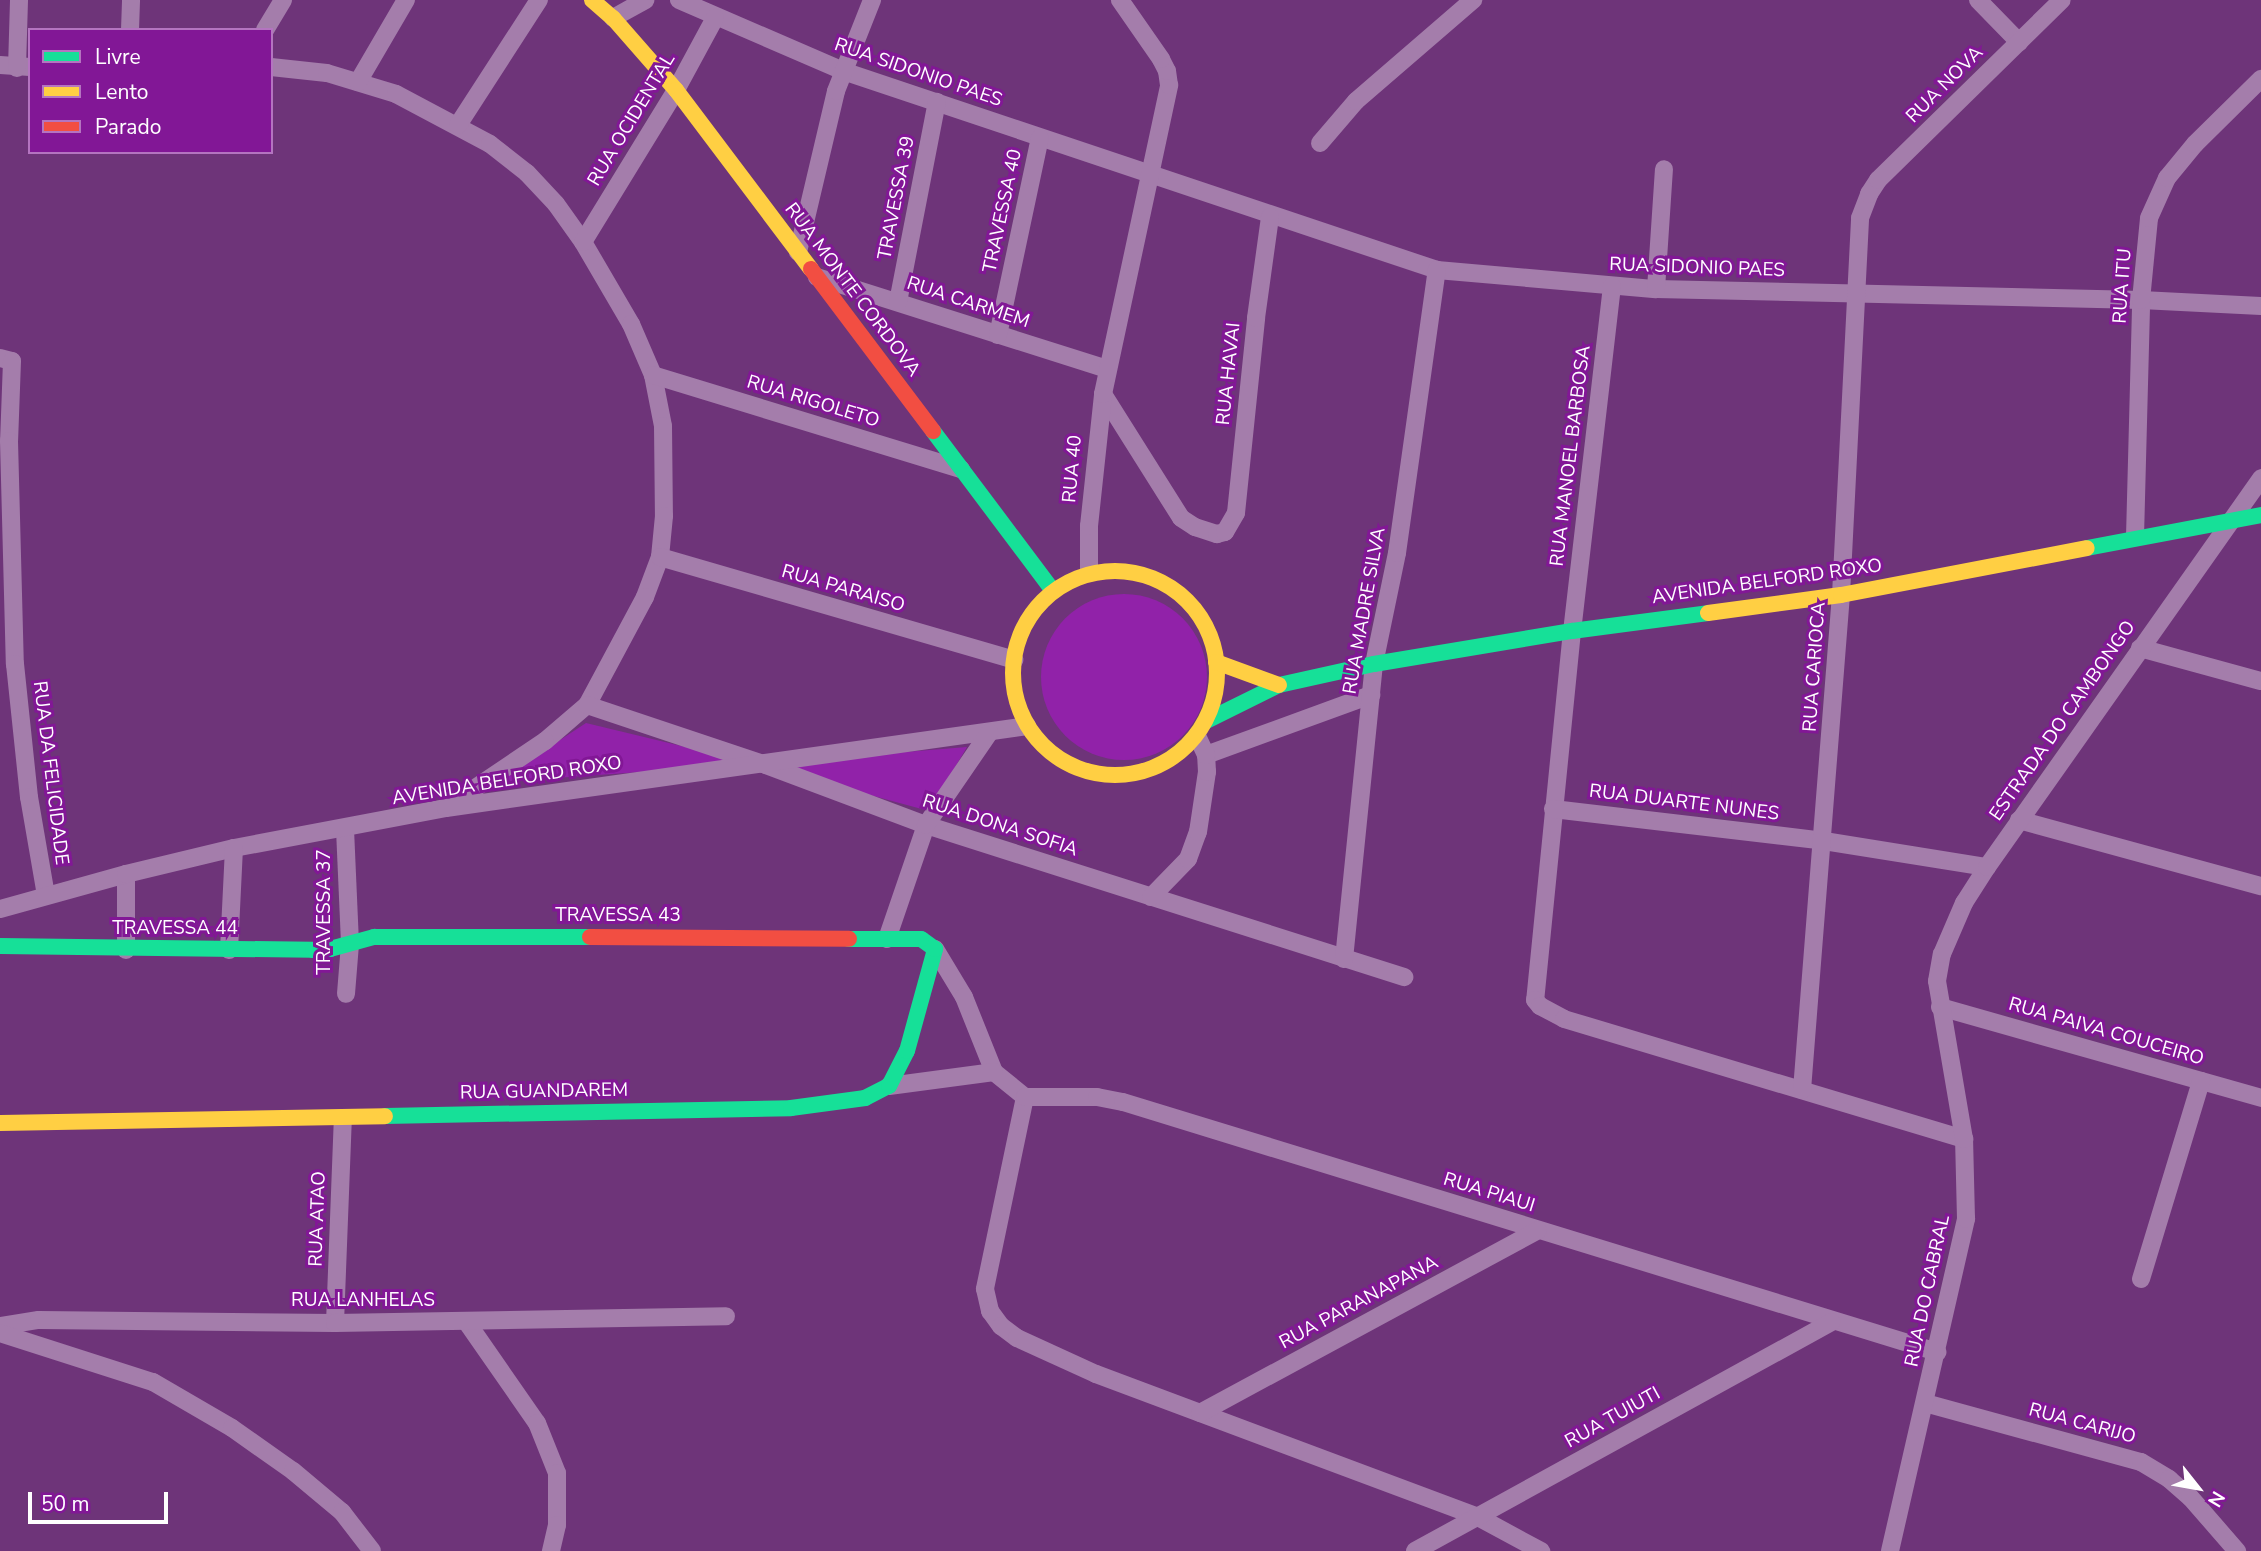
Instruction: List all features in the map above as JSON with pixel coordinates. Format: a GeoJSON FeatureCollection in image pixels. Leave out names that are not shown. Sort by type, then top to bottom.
{"type":"FeatureCollection","features":[{"type":"Feature","properties":{"kind":"street"},"geometry":{"type":"LineString","coordinates":[[16,67],[19,0]]}},
{"type":"Feature","properties":{"kind":"street"},"geometry":{"type":"LineString","coordinates":[[130,28],[131,0]]}},
{"type":"Feature","properties":{"kind":"street"},"geometry":{"type":"LineString","coordinates":[[266,28],[283,0]]}},
{"type":"Feature","properties":{"kind":"street"},"geometry":{"type":"LineString","coordinates":[[358,82],[406,0]]}},
{"type":"Feature","properties":{"kind":"street"},"geometry":{"type":"LineString","coordinates":[[458,125],[539,0]]}},
{"type":"Feature","properties":{"kind":"street","name":"RUA MONTE CORDOVA"},"geometry":{"type":"LineString","coordinates":[[592,0],[613,18],[676,90],[1053,592]]}},
{"type":"Feature","properties":{"kind":"street"},"geometry":{"type":"LineString","coordinates":[[613,18],[645,0]]}},
{"type":"Feature","properties":{"kind":"street","name":"RUA SIDONIO PAES"},"geometry":{"type":"LineString","coordinates":[[679,0],[715,18],[843,71],[1148,173],[1270,217],[1437,270],[1656,289],[2141,300],[2261,306]]}},
{"type":"Feature","properties":{"kind":"street"},"geometry":{"type":"LineString","coordinates":[[798,252],[843,71],[872,0]]}},
{"type":"Feature","properties":{"kind":"street"},"geometry":{"type":"LineString","coordinates":[[1107,369],[1168,85],[1167,71],[1120,0]]}},
{"type":"Feature","properties":{"kind":"street"},"geometry":{"type":"LineString","coordinates":[[1320,143],[1356,102],[1473,0]]}},
{"type":"Feature","properties":{"kind":"street"},"geometry":{"type":"LineString","coordinates":[[1978,0],[2019,42]]}},
{"type":"Feature","properties":{"kind":"street","name":"RUA NOVA"},"geometry":{"type":"LineString","coordinates":[[1864,205],[1878,180],[2062,0]]}},
{"type":"Feature","properties":{"kind":"street","name":"RUA OCIDENTAL"},"geometry":{"type":"LineString","coordinates":[[583,242],[676,90],[715,18]]}},
{"type":"Feature","properties":{"kind":"street"},"geometry":{"type":"LineString","coordinates":[[273,67],[327,73],[396,94],[490,144],[527,173],[556,204],[583,242],[631,324],[653,375],[663,426],[665,470],[660,557],[639,610],[587,705],[545,741],[446,808]]}},
{"type":"Feature","properties":{"kind":"street","name":"RUA ITU"},"geometry":{"type":"LineString","coordinates":[[2135,537],[2141,300],[2149,219],[2167,178],[2194,144],[2261,79]]}},
{"type":"Feature","properties":{"kind":"street","name":"TRAVESSA 39"},"geometry":{"type":"LineString","coordinates":[[898,302],[937,102]]}},
{"type":"Feature","properties":{"kind":"street","name":"TRAVESSA 40"},"geometry":{"type":"LineString","coordinates":[[998,335],[1040,138]]}},
{"type":"Feature","properties":{"kind":"street"},"geometry":{"type":"LineString","coordinates":[[1656,289],[1664,169]]}},
{"type":"Feature","properties":{"kind":"street","name":"RUA CARIOCA"},"geometry":{"type":"LineString","coordinates":[[1802,1090],[1824,841],[1841,594],[1854,295],[1864,205]]}},
{"type":"Feature","properties":{"kind":"street","name":"RUA HAVAI"},"geometry":{"type":"LineString","coordinates":[[1102,394],[1181,518],[1195,527],[1217,534],[1225,532],[1236,513],[1255,318],[1270,217]]}},
{"type":"Feature","properties":{"kind":"street","name":"RUA MADRE SILVA"},"geometry":{"type":"LineString","coordinates":[[1344,959],[1374,664],[1399,540],[1437,270]]}},
{"type":"Feature","properties":{"kind":"street","name":"RUA CARMEM"},"geometry":{"type":"LineString","coordinates":[[816,276],[1107,369]]}},
{"type":"Feature","properties":{"kind":"street","name":"RUA MANOEL BARBOSA"},"geometry":{"type":"LineString","coordinates":[[1572,631],[1612,286]]}},
{"type":"Feature","properties":{"kind":"street","name":"RUA DA FELICIDADE"},"geometry":{"type":"LineString","coordinates":[[6,360],[15,664],[29,797],[46,895]]}},
{"type":"Feature","properties":{"kind":"street","name":"RUA 40"},"geometry":{"type":"LineString","coordinates":[[1089,573],[1089,526],[1102,394],[1107,369]]}},
{"type":"Feature","properties":{"kind":"street","name":"RUA RIGOLETO"},"geometry":{"type":"LineString","coordinates":[[653,375],[961,469]]}},
{"type":"Feature","properties":{"kind":"street","name":"ESTRADA DO CAMBONGO"},"geometry":{"type":"LineString","coordinates":[[1942,954],[1964,903],[1987,867],[2261,478]]}},
{"type":"Feature","properties":{"kind":"street","name":"AVENIDA BELFORD ROXO"},"geometry":{"type":"LineString","coordinates":[[1201,728],[1279,685],[1374,664],[1572,631],[1841,594],[2261,515]]}},
{"type":"Feature","properties":{"kind":"street","name":"RUA PARAISO"},"geometry":{"type":"LineString","coordinates":[[660,557],[1014,660]]}},
{"type":"Feature","properties":{"kind":"street","name":"AVENIDA BELFORD ROXO"},"geometry":{"type":"LineString","coordinates":[[1118,571],[1146,576],[1171,588],[1192,608],[1202,624],[1216,662],[1216,682],[1201,728],[1184,750],[1158,766],[1130,775],[1100,775],[1071,766],[1055,755],[1027,726],[1015,694],[1014,660],[1021,634],[1034,611],[1070,580],[1089,573],[1118,571]]}},
{"type":"Feature","properties":{"kind":"street"},"geometry":{"type":"LineString","coordinates":[[1572,631],[1534,996],[1540,1006],[1563,1019],[1965,1139]]}},
{"type":"Feature","properties":{"kind":"street"},"geometry":{"type":"LineString","coordinates":[[2140,648],[2261,681]]}},
{"type":"Feature","properties":{"kind":"street"},"geometry":{"type":"LineString","coordinates":[[1216,662],[1279,685]]}},
{"type":"Feature","properties":{"kind":"street"},"geometry":{"type":"LineString","coordinates":[[1206,755],[1371,695]]}},
{"type":"Feature","properties":{"kind":"street","name":"RUA DONA SOFIA"},"geometry":{"type":"LineString","coordinates":[[587,705],[766,765],[926,825],[1404,977]]}},
{"type":"Feature","properties":{"kind":"street","name":"AVENIDA BELFORD ROXO"},"geometry":{"type":"LineString","coordinates":[[0,909],[234,848],[446,808],[766,765],[1027,726]]}},
{"type":"Feature","properties":{"kind":"street"},"geometry":{"type":"LineString","coordinates":[[1151,897],[1188,859],[1198,832],[1207,772],[1201,728]]}},
{"type":"Feature","properties":{"kind":"street"},"geometry":{"type":"LineString","coordinates":[[989,733],[926,825],[887,939],[921,939],[935,949],[964,997],[994,1073],[1025,1097],[985,1289],[990,1311],[1000,1326],[1017,1338],[1096,1374],[1478,1517],[1541,1551]]}},
{"type":"Feature","properties":{"kind":"street","name":"RUA DUARTE NUNES"},"geometry":{"type":"LineString","coordinates":[[1553,809],[1824,841],[1987,867]]}},
{"type":"Feature","properties":{"kind":"street"},"geometry":{"type":"LineString","coordinates":[[2019,820],[2261,886]]}},
{"type":"Feature","properties":{"kind":"street","name":"TRAVESSA 37"},"geometry":{"type":"LineString","coordinates":[[345,829],[350,944],[346,994]]}},
{"type":"Feature","properties":{"kind":"street"},"geometry":{"type":"LineString","coordinates":[[229,950],[234,848]]}},
{"type":"Feature","properties":{"kind":"street"},"geometry":{"type":"LineString","coordinates":[[126,874],[126,950]]}},
{"type":"Feature","properties":{"kind":"street","name":"TRAVESSA 43"},"geometry":{"type":"LineString","coordinates":[[350,944],[374,937],[399,936],[887,939]]}},
{"type":"Feature","properties":{"kind":"street","name":"TRAVESSA 44"},"geometry":{"type":"LineString","coordinates":[[0,946],[229,950],[330,949],[350,944]]}},
{"type":"Feature","properties":{"kind":"street"},"geometry":{"type":"LineString","coordinates":[[889,1086],[907,1051],[935,949]]}},
{"type":"Feature","properties":{"kind":"street","name":"RUA DO CABRAL"},"geometry":{"type":"LineString","coordinates":[[1890,1551],[1966,1219],[1965,1139],[1937,981],[1942,954]]}},
{"type":"Feature","properties":{"kind":"street","name":"RUA PAIVA COUCEIRO"},"geometry":{"type":"LineString","coordinates":[[1940,1007],[2261,1098]]}},
{"type":"Feature","properties":{"kind":"street"},"geometry":{"type":"LineString","coordinates":[[889,1086],[994,1073]]}},
{"type":"Feature","properties":{"kind":"street"},"geometry":{"type":"LineString","coordinates":[[2141,1279],[2201,1081]]}},
{"type":"Feature","properties":{"kind":"street","name":"RUA GUANDAREM"},"geometry":{"type":"LineString","coordinates":[[0,1123],[791,1108],[865,1098],[889,1086]]}},
{"type":"Feature","properties":{"kind":"street","name":"RUA PIAUI"},"geometry":{"type":"LineString","coordinates":[[1025,1097],[1097,1097],[1123,1102],[1831,1322],[1937,1352]]}},
{"type":"Feature","properties":{"kind":"street","name":"RUA ATAO"},"geometry":{"type":"LineString","coordinates":[[335,1323],[343,1118]]}},
{"type":"Feature","properties":{"kind":"street","name":"RUA PARANAPANA"},"geometry":{"type":"LineString","coordinates":[[1200,1413],[1538,1230]]}},
{"type":"Feature","properties":{"kind":"street","name":"RUA LANHELAS"},"geometry":{"type":"LineString","coordinates":[[0,1326],[39,1321],[335,1323],[726,1316]]}},
{"type":"Feature","properties":{"kind":"street"},"geometry":{"type":"LineString","coordinates":[[466,1321],[537,1423],[557,1473],[557,1525],[551,1551]]}},
{"type":"Feature","properties":{"kind":"street","name":"RUA TUIUTI"},"geometry":{"type":"LineString","coordinates":[[1415,1551],[1831,1322]]}},
{"type":"Feature","properties":{"kind":"street"},"geometry":{"type":"LineString","coordinates":[[0,1333],[153,1382],[209,1414],[293,1471],[332,1504],[372,1551]]}},
{"type":"Feature","properties":{"kind":"street","name":"RUA CARIJO"},"geometry":{"type":"LineString","coordinates":[[1925,1403],[2141,1462],[2169,1479],[2190,1497],[2237,1551]]}},
{"type":"Feature","properties":{"kind":"shaded area"},"geometry":{"type":"Polygon","coordinates":[[[1124,594],[1156,600],[1183,618],[1201,645],[1207,677],[1201,709],[1183,736],[1156,754],[1124,760],[1092,754],[1065,736],[1047,709],[1041,677],[1047,645],[1065,618],[1092,600],[1124,594]]]}},
{"type":"Feature","properties":{"kind":"shaded area"},"geometry":{"type":"Polygon","coordinates":[[[586,723],[756,764],[496,782],[586,723]]]}},
{"type":"Feature","properties":{"kind":"shaded area"},"geometry":{"type":"Polygon","coordinates":[[[967,747],[929,811],[756,764],[967,747]]]}},
{"type":"Feature","properties":{"kind":"traffic: fast"},"geometry":{"type":"LineString","coordinates":[[933,431],[1053,591]]}},
{"type":"Feature","properties":{"kind":"traffic: fast"},"geometry":{"type":"LineString","coordinates":[[2087,548],[2261,515]]}},
{"type":"Feature","properties":{"kind":"traffic: fast"},"geometry":{"type":"LineString","coordinates":[[1206,721],[1279,685],[1374,664],[1572,631],[1708,613]]}},
{"type":"Feature","properties":{"kind":"traffic: fast"},"geometry":{"type":"LineString","coordinates":[[0,946],[313,950],[330,949],[374,937],[590,937]]}},
{"type":"Feature","properties":{"kind":"traffic: fast"},"geometry":{"type":"LineString","coordinates":[[385,1116],[791,1108],[865,1098],[889,1086],[907,1051],[935,949],[921,939],[849,939]]}},
{"type":"Feature","properties":{"kind":"traffic: slow"},"geometry":{"type":"LineString","coordinates":[[592,0],[613,18],[676,90],[811,269]]}},
{"type":"Feature","properties":{"kind":"traffic: slow"},"geometry":{"type":"LineString","coordinates":[[1708,613],[1841,595],[2087,548]]}},
{"type":"Feature","properties":{"kind":"traffic: slow"},"geometry":{"type":"LineString","coordinates":[[1115,571],[1154,579],[1187,601],[1209,634],[1217,673],[1209,712],[1187,745],[1154,767],[1115,775],[1076,767],[1043,745],[1021,712],[1013,673],[1021,634],[1043,601],[1076,579],[1115,571]]}},
{"type":"Feature","properties":{"kind":"traffic: slow"},"geometry":{"type":"LineString","coordinates":[[1216,662],[1279,685]]}},
{"type":"Feature","properties":{"kind":"traffic: slow"},"geometry":{"type":"LineString","coordinates":[[0,1123],[385,1116]]}},
{"type":"Feature","properties":{"kind":"traffic: jam"},"geometry":{"type":"LineString","coordinates":[[811,269],[933,431]]}},
{"type":"Feature","properties":{"kind":"traffic: jam"},"geometry":{"type":"LineString","coordinates":[[590,937],[849,939]]}}]}
